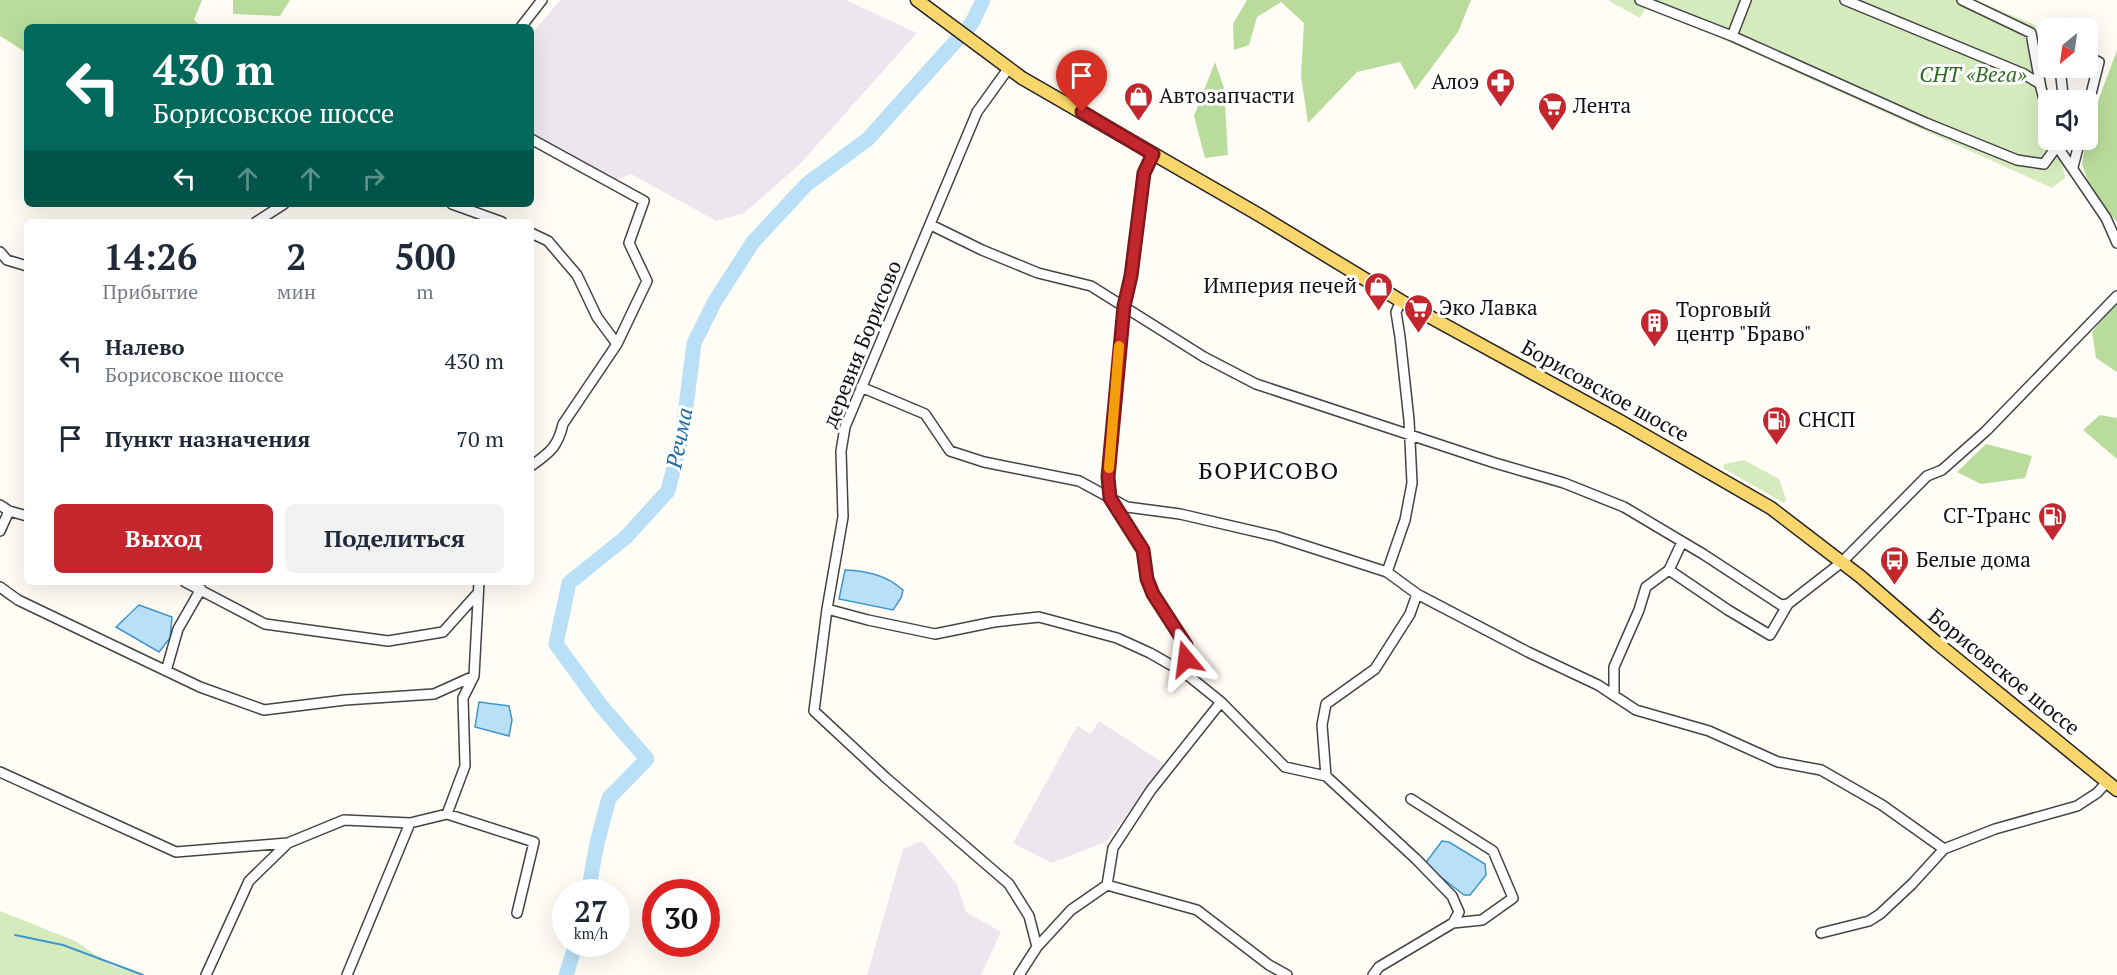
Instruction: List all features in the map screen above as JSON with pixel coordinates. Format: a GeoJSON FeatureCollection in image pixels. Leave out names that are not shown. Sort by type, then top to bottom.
{"type":"FeatureCollection","features":[{"type":"Feature","properties":{"kind":"main road","name":"Борисовское шоссе"},"geometry":{"type":"LineString","coordinates":[[917,0],[1008,69],[1261,216],[1401,301],[1748,493],[1803,530],[1937,644],[2117,790]]}},
{"type":"Feature","properties":{"kind":"street"},"geometry":{"type":"LineString","coordinates":[[523,24],[542,0]]}},
{"type":"Feature","properties":{"kind":"street"},"geometry":{"type":"LineString","coordinates":[[1640,0],[1732,36],[1926,123],[2017,160],[2044,164],[2052,150]]}},
{"type":"Feature","properties":{"kind":"street"},"geometry":{"type":"LineString","coordinates":[[1732,36],[1746,0]]}},
{"type":"Feature","properties":{"kind":"street"},"geometry":{"type":"LineString","coordinates":[[1845,0],[2024,74],[2040,84]]}},
{"type":"Feature","properties":{"kind":"street"},"geometry":{"type":"LineString","coordinates":[[1962,0],[2031,33],[2042,90]]}},
{"type":"Feature","properties":{"kind":"street","name":"деревня Борисово"},"geometry":{"type":"LineString","coordinates":[[1008,69],[977,112],[845,427],[841,451],[843,517],[827,609],[814,711],[885,777],[1009,884],[1029,916],[1037,947]]}},
{"type":"Feature","properties":{"kind":"street"},"geometry":{"type":"LineString","coordinates":[[534,141],[644,201],[629,243],[647,281],[617,344],[563,424],[560,440],[550,452],[534,464]]}},
{"type":"Feature","properties":{"kind":"street"},"geometry":{"type":"LineString","coordinates":[[2061,150],[2106,218],[2117,243]]}},
{"type":"Feature","properties":{"kind":"street"},"geometry":{"type":"LineString","coordinates":[[2073,168],[2078,150]]}},
{"type":"Feature","properties":{"kind":"street"},"geometry":{"type":"LineString","coordinates":[[1153,154],[1144,173],[1131,276],[1124,306],[1108,477],[1110,498],[1143,550],[1147,579],[1153,594],[1186,645],[1185,673]]}},
{"type":"Feature","properties":{"kind":"street"},"geometry":{"type":"LineString","coordinates":[[261,219],[279,207]]}},
{"type":"Feature","properties":{"kind":"street"},"geometry":{"type":"LineString","coordinates":[[460,207],[494,219]]}},
{"type":"Feature","properties":{"kind":"street"},"geometry":{"type":"LineString","coordinates":[[931,225],[982,250],[1038,273],[1091,286],[1204,357],[1256,384],[1495,463],[1564,483],[1624,507],[1780,605],[1788,604]]}},
{"type":"Feature","properties":{"kind":"street"},"geometry":{"type":"LineString","coordinates":[[534,235],[548,241],[577,275],[597,316],[617,344]]}},
{"type":"Feature","properties":{"kind":"street"},"geometry":{"type":"LineString","coordinates":[[0,252],[7,260],[24,265]]}},
{"type":"Feature","properties":{"kind":"street"},"geometry":{"type":"LineString","coordinates":[[1669,570],[1728,610],[1770,634],[1788,604],[1842,562],[1927,476],[1942,470],[1986,431],[2117,296]]}},
{"type":"Feature","properties":{"kind":"street"},"geometry":{"type":"LineString","coordinates":[[1387,572],[1405,520],[1412,483],[1402,348],[1396,312],[1401,301]]}},
{"type":"Feature","properties":{"kind":"street"},"geometry":{"type":"LineString","coordinates":[[861,387],[925,414],[950,451],[984,462],[1079,481],[1127,507],[1179,514],[1275,536],[1387,572],[1417,594],[1528,652],[1598,685],[1636,710],[1709,731],[1778,762],[1821,771],[1882,805],[1944,849]]}},
{"type":"Feature","properties":{"kind":"street"},"geometry":{"type":"LineString","coordinates":[[0,505],[9,511],[24,515]]}},
{"type":"Feature","properties":{"kind":"street"},"geometry":{"type":"LineString","coordinates":[[0,531],[9,511]]}},
{"type":"Feature","properties":{"kind":"street"},"geometry":{"type":"LineString","coordinates":[[1614,695],[1614,667],[1647,587],[1669,570],[1682,542]]}},
{"type":"Feature","properties":{"kind":"street"},"geometry":{"type":"LineString","coordinates":[[192,585],[265,624],[387,641],[443,632],[477,594]]}},
{"type":"Feature","properties":{"kind":"street"},"geometry":{"type":"LineString","coordinates":[[447,814],[465,766],[464,698],[474,676],[478,585]]}},
{"type":"Feature","properties":{"kind":"street"},"geometry":{"type":"LineString","coordinates":[[0,587],[18,600],[200,687],[264,710],[345,700],[434,694],[474,676]]}},
{"type":"Feature","properties":{"kind":"street"},"geometry":{"type":"LineString","coordinates":[[166,671],[178,630],[201,589]]}},
{"type":"Feature","properties":{"kind":"street"},"geometry":{"type":"LineString","coordinates":[[1326,776],[1322,725],[1326,704],[1375,669],[1410,614],[1417,594]]}},
{"type":"Feature","properties":{"kind":"street"},"geometry":{"type":"LineString","coordinates":[[827,609],[935,634],[994,622],[1039,617],[1117,638],[1185,673],[1221,702],[1285,767],[1326,776],[1416,859],[1452,896],[1459,912],[1453,923]]}},
{"type":"Feature","properties":{"kind":"street"},"geometry":{"type":"LineString","coordinates":[[1018,975],[1037,947],[1071,910],[1107,885],[1113,848],[1151,790],[1221,702]]}},
{"type":"Feature","properties":{"kind":"street"},"geometry":{"type":"LineString","coordinates":[[0,772],[176,852],[288,843],[344,820],[410,823],[447,814],[534,842],[517,913]]}},
{"type":"Feature","properties":{"kind":"street"},"geometry":{"type":"LineString","coordinates":[[1821,933],[1875,918],[1912,884],[1944,849],[1995,829],[2077,806],[2097,793],[2107,782]]}},
{"type":"Feature","properties":{"kind":"street"},"geometry":{"type":"LineString","coordinates":[[1373,975],[1379,967],[1453,923],[1482,920],[1513,898],[1493,852],[1411,799]]}},
{"type":"Feature","properties":{"kind":"street"},"geometry":{"type":"LineString","coordinates":[[347,975],[410,823]]}},
{"type":"Feature","properties":{"kind":"street"},"geometry":{"type":"LineString","coordinates":[[206,975],[249,881],[288,843]]}},
{"type":"Feature","properties":{"kind":"street"},"geometry":{"type":"LineString","coordinates":[[1107,885],[1197,910],[1269,965],[1287,975]]}},
{"type":"Feature","properties":{"kind":"shaded area"},"geometry":{"type":"Polygon","coordinates":[[[560,0],[846,0],[917,33],[800,164],[744,213],[716,221],[631,174],[614,181],[534,137],[534,31],[560,0]]]}},
{"type":"Feature","properties":{"kind":"shaded area"},"geometry":{"type":"Polygon","coordinates":[[[1099,721],[1165,764],[1106,842],[1051,863],[1013,843],[1077,726],[1091,734],[1099,721]]]}},
{"type":"Feature","properties":{"kind":"shaded area"},"geometry":{"type":"Polygon","coordinates":[[[922,841],[957,884],[966,912],[1001,932],[981,975],[867,975],[903,849],[922,841]]]}},
{"type":"Feature","properties":{"kind":"green space"},"geometry":{"type":"Polygon","coordinates":[[[0,0],[202,0],[194,20],[199,24],[24,24],[24,51],[0,36],[0,0]]]}},
{"type":"Feature","properties":{"kind":"green space"},"geometry":{"type":"Polygon","coordinates":[[[233,0],[290,0],[280,16],[233,14],[233,0]]]}},
{"type":"Feature","properties":{"kind":"green space"},"geometry":{"type":"Polygon","coordinates":[[[1247,0],[1471,0],[1458,32],[1415,90],[1400,62],[1357,72],[1308,123],[1301,76],[1304,23],[1281,2],[1257,17],[1249,45],[1234,50],[1233,24],[1247,0]]]}},
{"type":"Feature","properties":{"kind":"green space","name":"СНТ «Вега»"},"geometry":{"type":"Polygon","coordinates":[[[1607,0],[1975,0],[2035,25],[2038,40],[2038,78],[2046,78],[2048,90],[2038,90],[2038,150],[2060,150],[2065,178],[2052,188],[1647,5],[1640,18],[1607,0]]]}},
{"type":"Feature","properties":{"kind":"green space"},"geometry":{"type":"Polygon","coordinates":[[[2117,50],[2117,222],[2092,193],[2082,164],[2084,150],[2098,150],[2098,101],[2117,50]]]}},
{"type":"Feature","properties":{"kind":"green space"},"geometry":{"type":"Polygon","coordinates":[[[1215,62],[1224,88],[1228,155],[1205,158],[1194,116],[1215,62]]]}},
{"type":"Feature","properties":{"kind":"green space"},"geometry":{"type":"Polygon","coordinates":[[[2117,302],[2117,372],[2096,358],[2092,332],[2117,302]]]}},
{"type":"Feature","properties":{"kind":"green space"},"geometry":{"type":"Polygon","coordinates":[[[2100,415],[2117,418],[2117,459],[2083,430],[2100,415]]]}},
{"type":"Feature","properties":{"kind":"green space"},"geometry":{"type":"Polygon","coordinates":[[[1986,444],[2032,456],[2025,478],[1981,484],[1957,472],[1986,444]]]}},
{"type":"Feature","properties":{"kind":"green space"},"geometry":{"type":"Polygon","coordinates":[[[1744,460],[1779,479],[1786,499],[1784,503],[1723,468],[1724,464],[1744,460]]]}},
{"type":"Feature","properties":{"kind":"green space"},"geometry":{"type":"Polygon","coordinates":[[[0,911],[75,941],[113,966],[142,975],[0,975],[0,911]]]}},
{"type":"Feature","properties":{"kind":"water"},"geometry":{"type":"Polygon","coordinates":[[[845,570],[861,571],[883,577],[903,590],[901,598],[893,610],[839,599],[845,570]]]}},
{"type":"Feature","properties":{"kind":"water"},"geometry":{"type":"Polygon","coordinates":[[[139,605],[172,617],[170,638],[159,652],[116,627],[139,605]]]}},
{"type":"Feature","properties":{"kind":"water"},"geometry":{"type":"Polygon","coordinates":[[[479,702],[509,706],[512,720],[509,736],[475,727],[479,702]]]}},
{"type":"Feature","properties":{"kind":"water"},"geometry":{"type":"Polygon","coordinates":[[[1442,841],[1449,842],[1485,864],[1486,875],[1470,895],[1464,895],[1428,867],[1427,861],[1442,841]]]}},
{"type":"Feature","properties":{"kind":"waterway","name":"Речма"},"geometry":{"type":"LineString","coordinates":[[590,879],[609,798],[647,759],[602,707],[556,644],[569,583],[626,537],[668,491],[683,431],[694,343],[715,301],[753,242],[807,184],[868,139],[972,23],[983,0]]}},
{"type":"Feature","properties":{"kind":"waterway"},"geometry":{"type":"LineString","coordinates":[[15,935],[63,945],[143,975]]}},
{"type":"Feature","properties":{"kind":"waterway","name":"Речма"},"geometry":{"type":"LineString","coordinates":[[566,975],[572,957]]}},
{"type":"Feature","properties":{"kind":"slow traffic"},"geometry":{"type":"LineString","coordinates":[[1109,468],[1119,346]]}},
{"type":"Feature","properties":{"kind":"place","name":"Алоэ"},"geometry":{"type":"Point","coordinates":[1500,108]}},
{"type":"Feature","properties":{"kind":"place","name":"Автозапчасти"},"geometry":{"type":"Point","coordinates":[1138,122]}},
{"type":"Feature","properties":{"kind":"place","name":"Лента"},"geometry":{"type":"Point","coordinates":[1552,132]}},
{"type":"Feature","properties":{"kind":"place","name":"Империя печей"},"geometry":{"type":"Point","coordinates":[1378,312]}},
{"type":"Feature","properties":{"kind":"place","name":"Эко Лавка"},"geometry":{"type":"Point","coordinates":[1418,334]}},
{"type":"Feature","properties":{"kind":"place","name":"Торговый центр \"Браво\""},"geometry":{"type":"Point","coordinates":[1655,348]}},
{"type":"Feature","properties":{"kind":"place","name":"СНСП"},"geometry":{"type":"Point","coordinates":[1777,446]}},
{"type":"Feature","properties":{"kind":"place","name":"СГ-Транс"},"geometry":{"type":"Point","coordinates":[2052,542]}},
{"type":"Feature","properties":{"kind":"place","name":"Белые дома"},"geometry":{"type":"Point","coordinates":[1895,586]}},
{"type":"Feature","properties":{"kind":"district","name":"БОРИСОВО"},"geometry":{"type":"Point","coordinates":[1269,471]}},
{"type":"Feature","properties":{"kind":"route"},"geometry":{"type":"LineString","coordinates":[[1082,112],[1153,154],[1144,173],[1131,276],[1124,306],[1114,392],[1108,477],[1110,498],[1143,550],[1147,579],[1153,594],[1186,645],[1186,659]]}}]}
